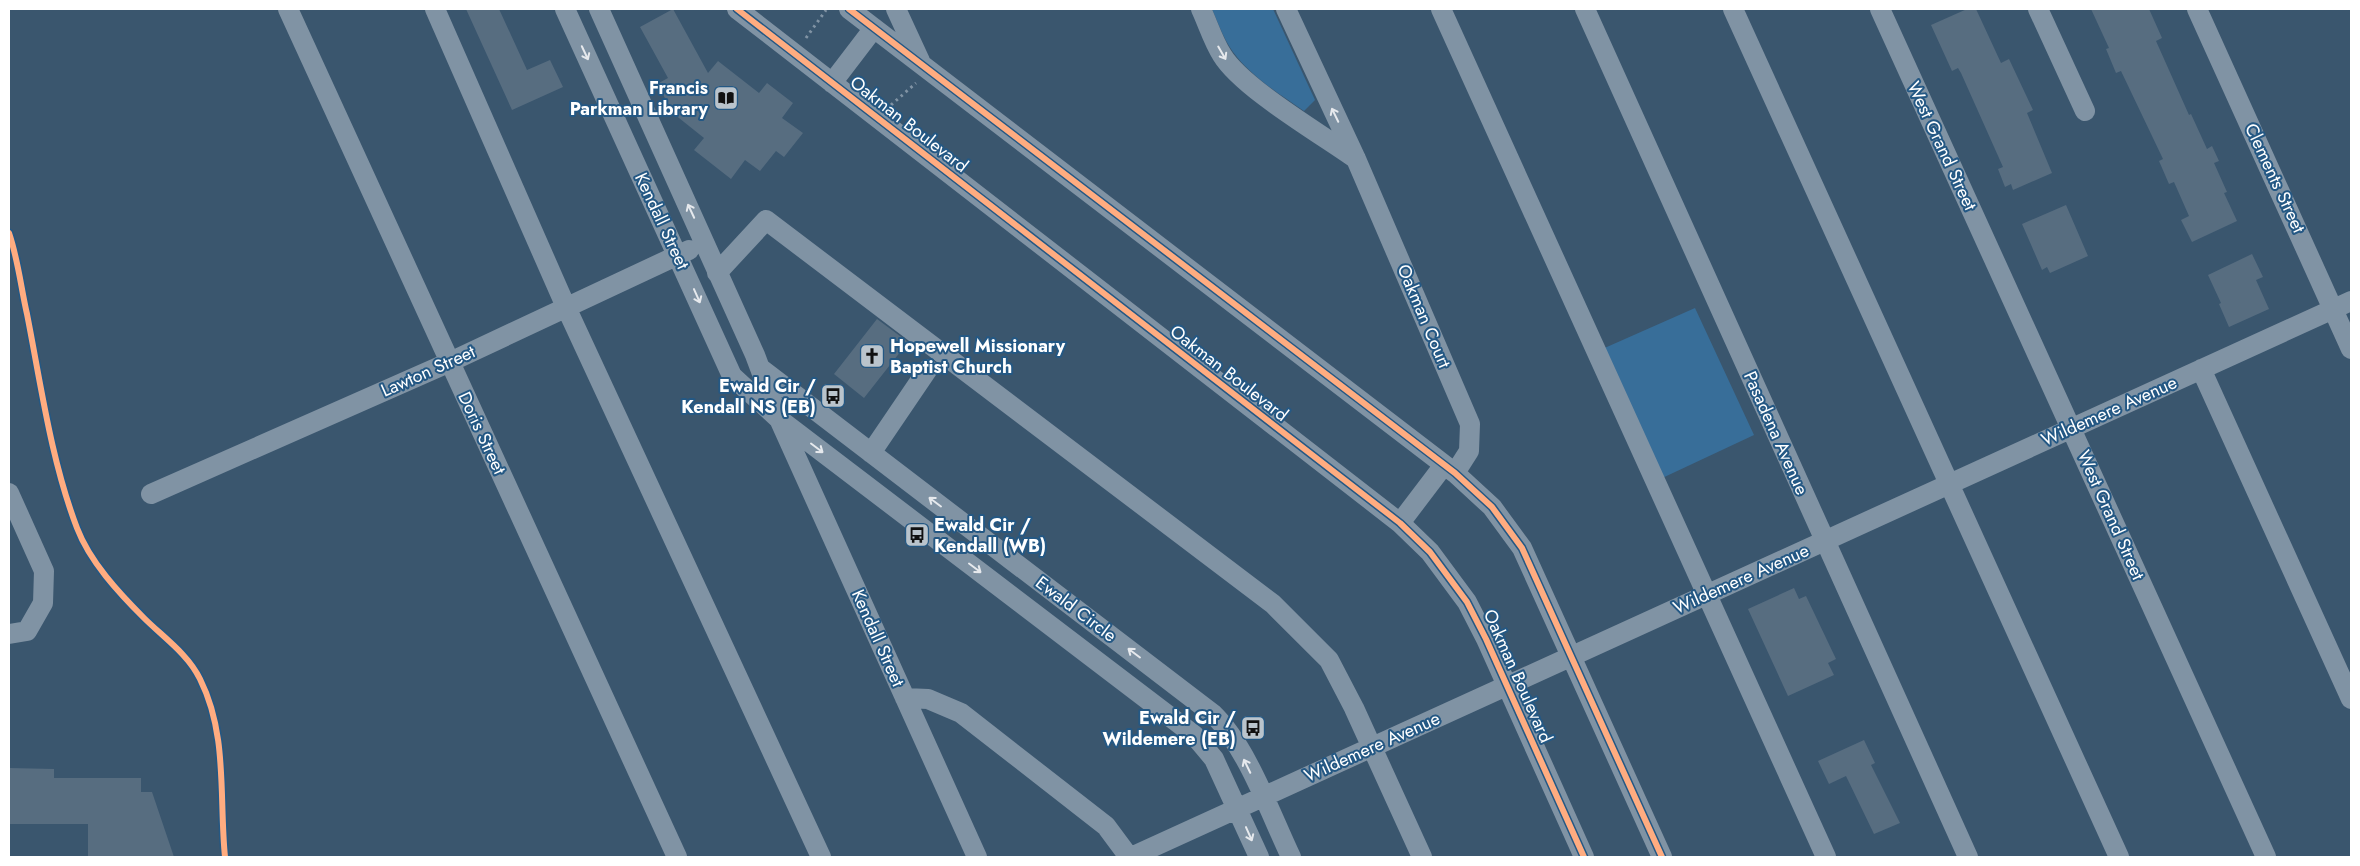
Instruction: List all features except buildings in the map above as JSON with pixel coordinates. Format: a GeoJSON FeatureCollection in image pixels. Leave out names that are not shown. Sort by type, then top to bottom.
{"type":"FeatureCollection","features":[{"type":"Feature","properties":{"kind":"street","name":"Doris Street"},"geometry":{"type":"LineString","coordinates":[[288,9],[677,857]]}},
{"type":"Feature","properties":{"kind":"street"},"geometry":{"type":"LineString","coordinates":[[435,9],[566,307],[821,857]]}},
{"type":"Feature","properties":{"kind":"street","name":"Kendall Street"},"geometry":{"type":"LineString","coordinates":[[565,9],[732,376],[779,419]]}},
{"type":"Feature","properties":{"kind":"street","name":"Kendall Street"},"geometry":{"type":"LineString","coordinates":[[599,9],[700,230],[704,244],[760,368],[779,419],[977,857]]}},
{"type":"Feature","properties":{"kind":"street","name":"Oakman Boulevard"},"geometry":{"type":"LineString","coordinates":[[737,9],[1400,523],[1430,552],[1467,602],[1584,857]]}},
{"type":"Feature","properties":{"kind":"street"},"geometry":{"type":"LineString","coordinates":[[849,9],[874,28],[920,72],[1449,469],[1492,508],[1522,548],[1662,857]]}},
{"type":"Feature","properties":{"kind":"street"},"geometry":{"type":"LineString","coordinates":[[896,9],[920,72]]}},
{"type":"Feature","properties":{"kind":"street"},"geometry":{"type":"LineString","coordinates":[[1201,9],[1222,54],[1235,71],[1278,105],[1356,159]]}},
{"type":"Feature","properties":{"kind":"street","name":"Oakman Court"},"geometry":{"type":"LineString","coordinates":[[1286,9],[1356,159],[1470,424],[1469,451],[1449,469],[1400,523]]}},
{"type":"Feature","properties":{"kind":"street"},"geometry":{"type":"LineString","coordinates":[[1441,9],[1706,595],[1719,617],[1826,857]]}},
{"type":"Feature","properties":{"kind":"street","name":"Pasadena Avenue"},"geometry":{"type":"LineString","coordinates":[[1585,9],[1968,857]]}},
{"type":"Feature","properties":{"kind":"street"},"geometry":{"type":"LineString","coordinates":[[1733,9],[2119,857]]}},
{"type":"Feature","properties":{"kind":"street","name":"West Grand Street"},"geometry":{"type":"LineString","coordinates":[[1880,9],[2266,857]]}},
{"type":"Feature","properties":{"kind":"street"},"geometry":{"type":"LineString","coordinates":[[2038,9],[2085,111]]}},
{"type":"Feature","properties":{"kind":"street","name":"Clements Street"},"geometry":{"type":"LineString","coordinates":[[2196,9],[2342,305],[2351,349]]}},
{"type":"Feature","properties":{"kind":"street"},"geometry":{"type":"LineString","coordinates":[[832,82],[874,28]]}},
{"type":"Feature","properties":{"kind":"street"},"geometry":{"type":"LineString","coordinates":[[717,273],[766,220],[1272,604],[1329,660],[1372,747],[1422,857]]}},
{"type":"Feature","properties":{"kind":"street","name":"Lawton Street"},"geometry":{"type":"LineString","coordinates":[[151,494],[450,362],[704,244]]}},
{"type":"Feature","properties":{"kind":"street","name":"Wildemere Avenue"},"geometry":{"type":"LineString","coordinates":[[1130,857],[2342,305]]}},
{"type":"Feature","properties":{"kind":"street","name":"Ewald Circle"},"geometry":{"type":"LineString","coordinates":[[760,368],[1213,714],[1234,738],[1264,797],[1290,857]]}},
{"type":"Feature","properties":{"kind":"street"},"geometry":{"type":"LineString","coordinates":[[871,452],[928,369]]}},
{"type":"Feature","properties":{"kind":"street"},"geometry":{"type":"LineString","coordinates":[[2202,369],[2351,699]]}},
{"type":"Feature","properties":{"kind":"street","name":"Ewald Circle"},"geometry":{"type":"LineString","coordinates":[[779,419],[1194,735],[1214,758],[1259,857]]}},
{"type":"Feature","properties":{"kind":"street"},"geometry":{"type":"LineString","coordinates":[[9,493],[44,571],[43,603],[27,630],[9,634]]}},
{"type":"Feature","properties":{"kind":"street"},"geometry":{"type":"LineString","coordinates":[[905,698],[928,699],[962,712],[1106,826],[1130,857]]}},
{"type":"Feature","properties":{"kind":"path"},"geometry":{"type":"LineString","coordinates":[[805,39],[826,10]]}},
{"type":"Feature","properties":{"kind":"path"},"geometry":{"type":"LineString","coordinates":[[884,110],[920,72]]}},
{"type":"Feature","properties":{"kind":"shaded area"},"geometry":{"type":"Polygon","coordinates":[[[1212,9],[1273,9],[1315,100],[1304,111],[1244,65],[1229,46],[1212,9]]]}},
{"type":"Feature","properties":{"kind":"shaded area"},"geometry":{"type":"Polygon","coordinates":[[[1695,308],[1754,435],[1658,480],[1600,350],[1695,308]]]}},
{"type":"Feature","properties":{"kind":"cycle path"},"geometry":{"type":"LineString","coordinates":[[737,9],[1400,523],[1430,552],[1467,602],[1486,639],[1584,857]]}},
{"type":"Feature","properties":{"kind":"cycle path"},"geometry":{"type":"LineString","coordinates":[[849,9],[1455,473],[1492,507],[1522,548],[1662,857]]}},
{"type":"Feature","properties":{"kind":"cycle path"},"geometry":{"type":"LineString","coordinates":[[9,233],[17,263],[53,449],[77,528],[89,553],[115,588],[189,662],[200,679],[209,700],[219,744],[225,857]]}},
{"type":"Feature","properties":{"kind":"place","name":"Francis Parkman Library"},"geometry":{"type":"Point","coordinates":[726,98]}},
{"type":"Feature","properties":{"kind":"place","name":"Hopewell Missionary Baptist Church"},"geometry":{"type":"Point","coordinates":[872,356]}},
{"type":"Feature","properties":{"kind":"place","name":"Ewald Cir / Kendall NS (EB)"},"geometry":{"type":"Point","coordinates":[833,396]}},
{"type":"Feature","properties":{"kind":"place","name":"Ewald Cir / Kendall (WB)"},"geometry":{"type":"Point","coordinates":[917,535]}},
{"type":"Feature","properties":{"kind":"place","name":"Ewald Cir / Wildemere (EB)"},"geometry":{"type":"Point","coordinates":[1253,728]}}]}
